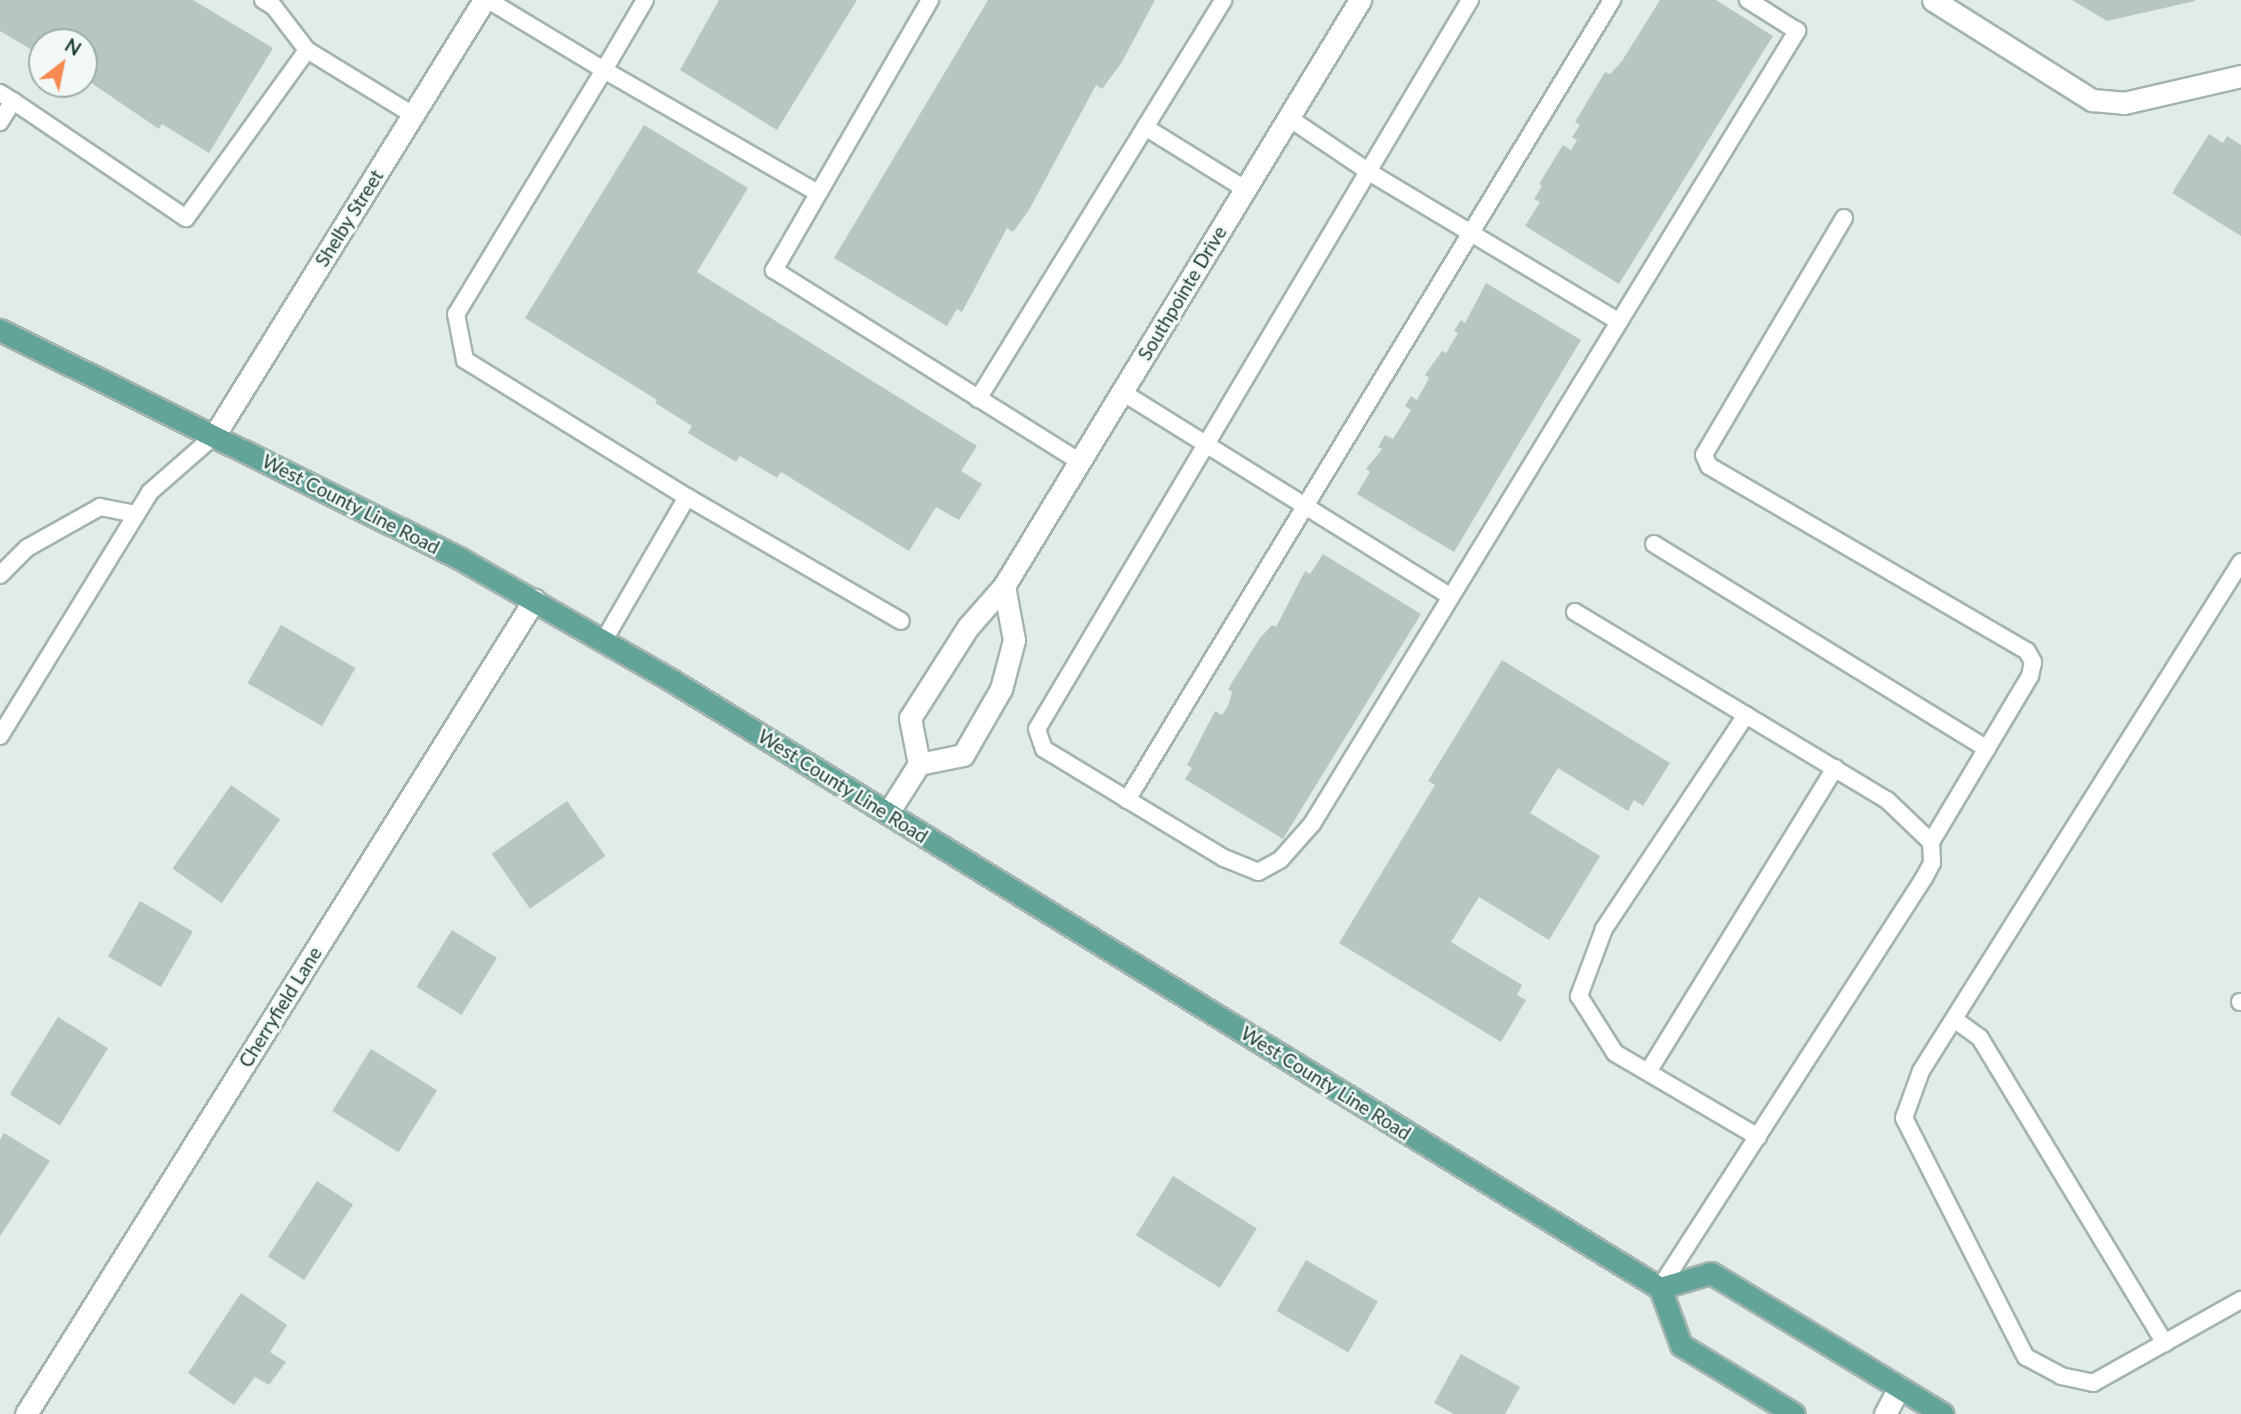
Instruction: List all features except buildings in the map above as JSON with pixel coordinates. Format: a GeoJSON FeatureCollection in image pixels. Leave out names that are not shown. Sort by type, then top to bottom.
{"type":"FeatureCollection","features":[{"type":"Feature","properties":{"kind":"main road","name":"West County Line Road"},"geometry":{"type":"LineString","coordinates":[[0,330],[534,600],[888,813],[1660,1288]]}},
{"type":"Feature","properties":{"kind":"main road"},"geometry":{"type":"LineString","coordinates":[[1794,1414],[1681,1345],[1660,1288],[1711,1273],[1943,1414]]}},
{"type":"Feature","properties":{"kind":"street","name":"Shelby Street"},"geometry":{"type":"LineString","coordinates":[[214,436],[486,0]]}},
{"type":"Feature","properties":{"kind":"street","name":"Southpointe Drive"},"geometry":{"type":"LineString","coordinates":[[919,764],[910,718],[968,627],[1004,586],[1360,0]]}},
{"type":"Feature","properties":{"kind":"street"},"geometry":{"type":"LineString","coordinates":[[1933,0],[2092,100],[2124,103],[2241,76]]}},
{"type":"Feature","properties":{"kind":"street"},"geometry":{"type":"LineString","coordinates":[[888,813],[919,764],[962,755],[1001,688],[1014,640],[1004,586]]}},
{"type":"Feature","properties":{"kind":"street","name":"Cherryfield Lane"},"geometry":{"type":"LineString","coordinates":[[26,1414],[534,600]]}},
{"type":"Feature","properties":{"kind":"street"},"geometry":{"type":"LineString","coordinates":[[1885,1414],[1899,1388]]}},
{"type":"Feature","properties":{"kind":"lane"},"geometry":{"type":"LineString","coordinates":[[263,0],[274,7],[307,50],[413,115]]}},
{"type":"Feature","properties":{"kind":"lane"},"geometry":{"type":"LineString","coordinates":[[486,0],[818,193]]}},
{"type":"Feature","properties":{"kind":"lane"},"geometry":{"type":"LineString","coordinates":[[645,0],[456,314],[465,360],[687,497],[901,621]]}},
{"type":"Feature","properties":{"kind":"lane"},"geometry":{"type":"LineString","coordinates":[[929,0],[774,270],[1080,462]]}},
{"type":"Feature","properties":{"kind":"lane"},"geometry":{"type":"LineString","coordinates":[[978,399],[1223,0]]}},
{"type":"Feature","properties":{"kind":"lane"},"geometry":{"type":"LineString","coordinates":[[1470,0],[1037,729],[1044,749],[1224,858],[1258,872],[1281,859],[1312,824],[1797,30],[1748,0]]}},
{"type":"Feature","properties":{"kind":"lane"},"geometry":{"type":"LineString","coordinates":[[1127,800],[1303,505],[1472,235],[1612,0]]}},
{"type":"Feature","properties":{"kind":"lane"},"geometry":{"type":"LineString","coordinates":[[0,122],[7,97],[186,218],[307,50]]}},
{"type":"Feature","properties":{"kind":"lane"},"geometry":{"type":"LineString","coordinates":[[1289,118],[1369,172],[1618,321]]}},
{"type":"Feature","properties":{"kind":"lane"},"geometry":{"type":"LineString","coordinates":[[1145,127],[1245,189]]}},
{"type":"Feature","properties":{"kind":"lane"},"geometry":{"type":"LineString","coordinates":[[1660,1288],[1924,878],[1932,863],[1931,842],[2030,676],[2033,662],[2027,651],[1709,466],[1704,455],[1844,218]]}},
{"type":"Feature","properties":{"kind":"lane"},"geometry":{"type":"LineString","coordinates":[[1122,392],[1450,596]]}},
{"type":"Feature","properties":{"kind":"lane"},"geometry":{"type":"LineString","coordinates":[[0,736],[150,492],[214,436]]}},
{"type":"Feature","properties":{"kind":"lane"},"geometry":{"type":"LineString","coordinates":[[603,642],[687,497]]}},
{"type":"Feature","properties":{"kind":"lane"},"geometry":{"type":"LineString","coordinates":[[0,575],[27,548],[100,508],[136,514]]}},
{"type":"Feature","properties":{"kind":"lane"},"geometry":{"type":"LineString","coordinates":[[1654,544],[1987,749]]}},
{"type":"Feature","properties":{"kind":"lane"},"geometry":{"type":"LineString","coordinates":[[2241,562],[1922,1071],[1904,1118],[2026,1357],[2061,1376],[2093,1383],[2241,1300]]}},
{"type":"Feature","properties":{"kind":"lane"},"geometry":{"type":"LineString","coordinates":[[1575,612],[1887,800],[1931,842]]}},
{"type":"Feature","properties":{"kind":"lane"},"geometry":{"type":"LineString","coordinates":[[1746,715],[1604,929],[1579,996],[1615,1053],[1758,1137]]}},
{"type":"Feature","properties":{"kind":"lane"},"geometry":{"type":"LineString","coordinates":[[1648,1072],[1835,768]]}},
{"type":"Feature","properties":{"kind":"lane"},"geometry":{"type":"LineString","coordinates":[[1954,1019],[1979,1038],[2165,1343]]}}]}
